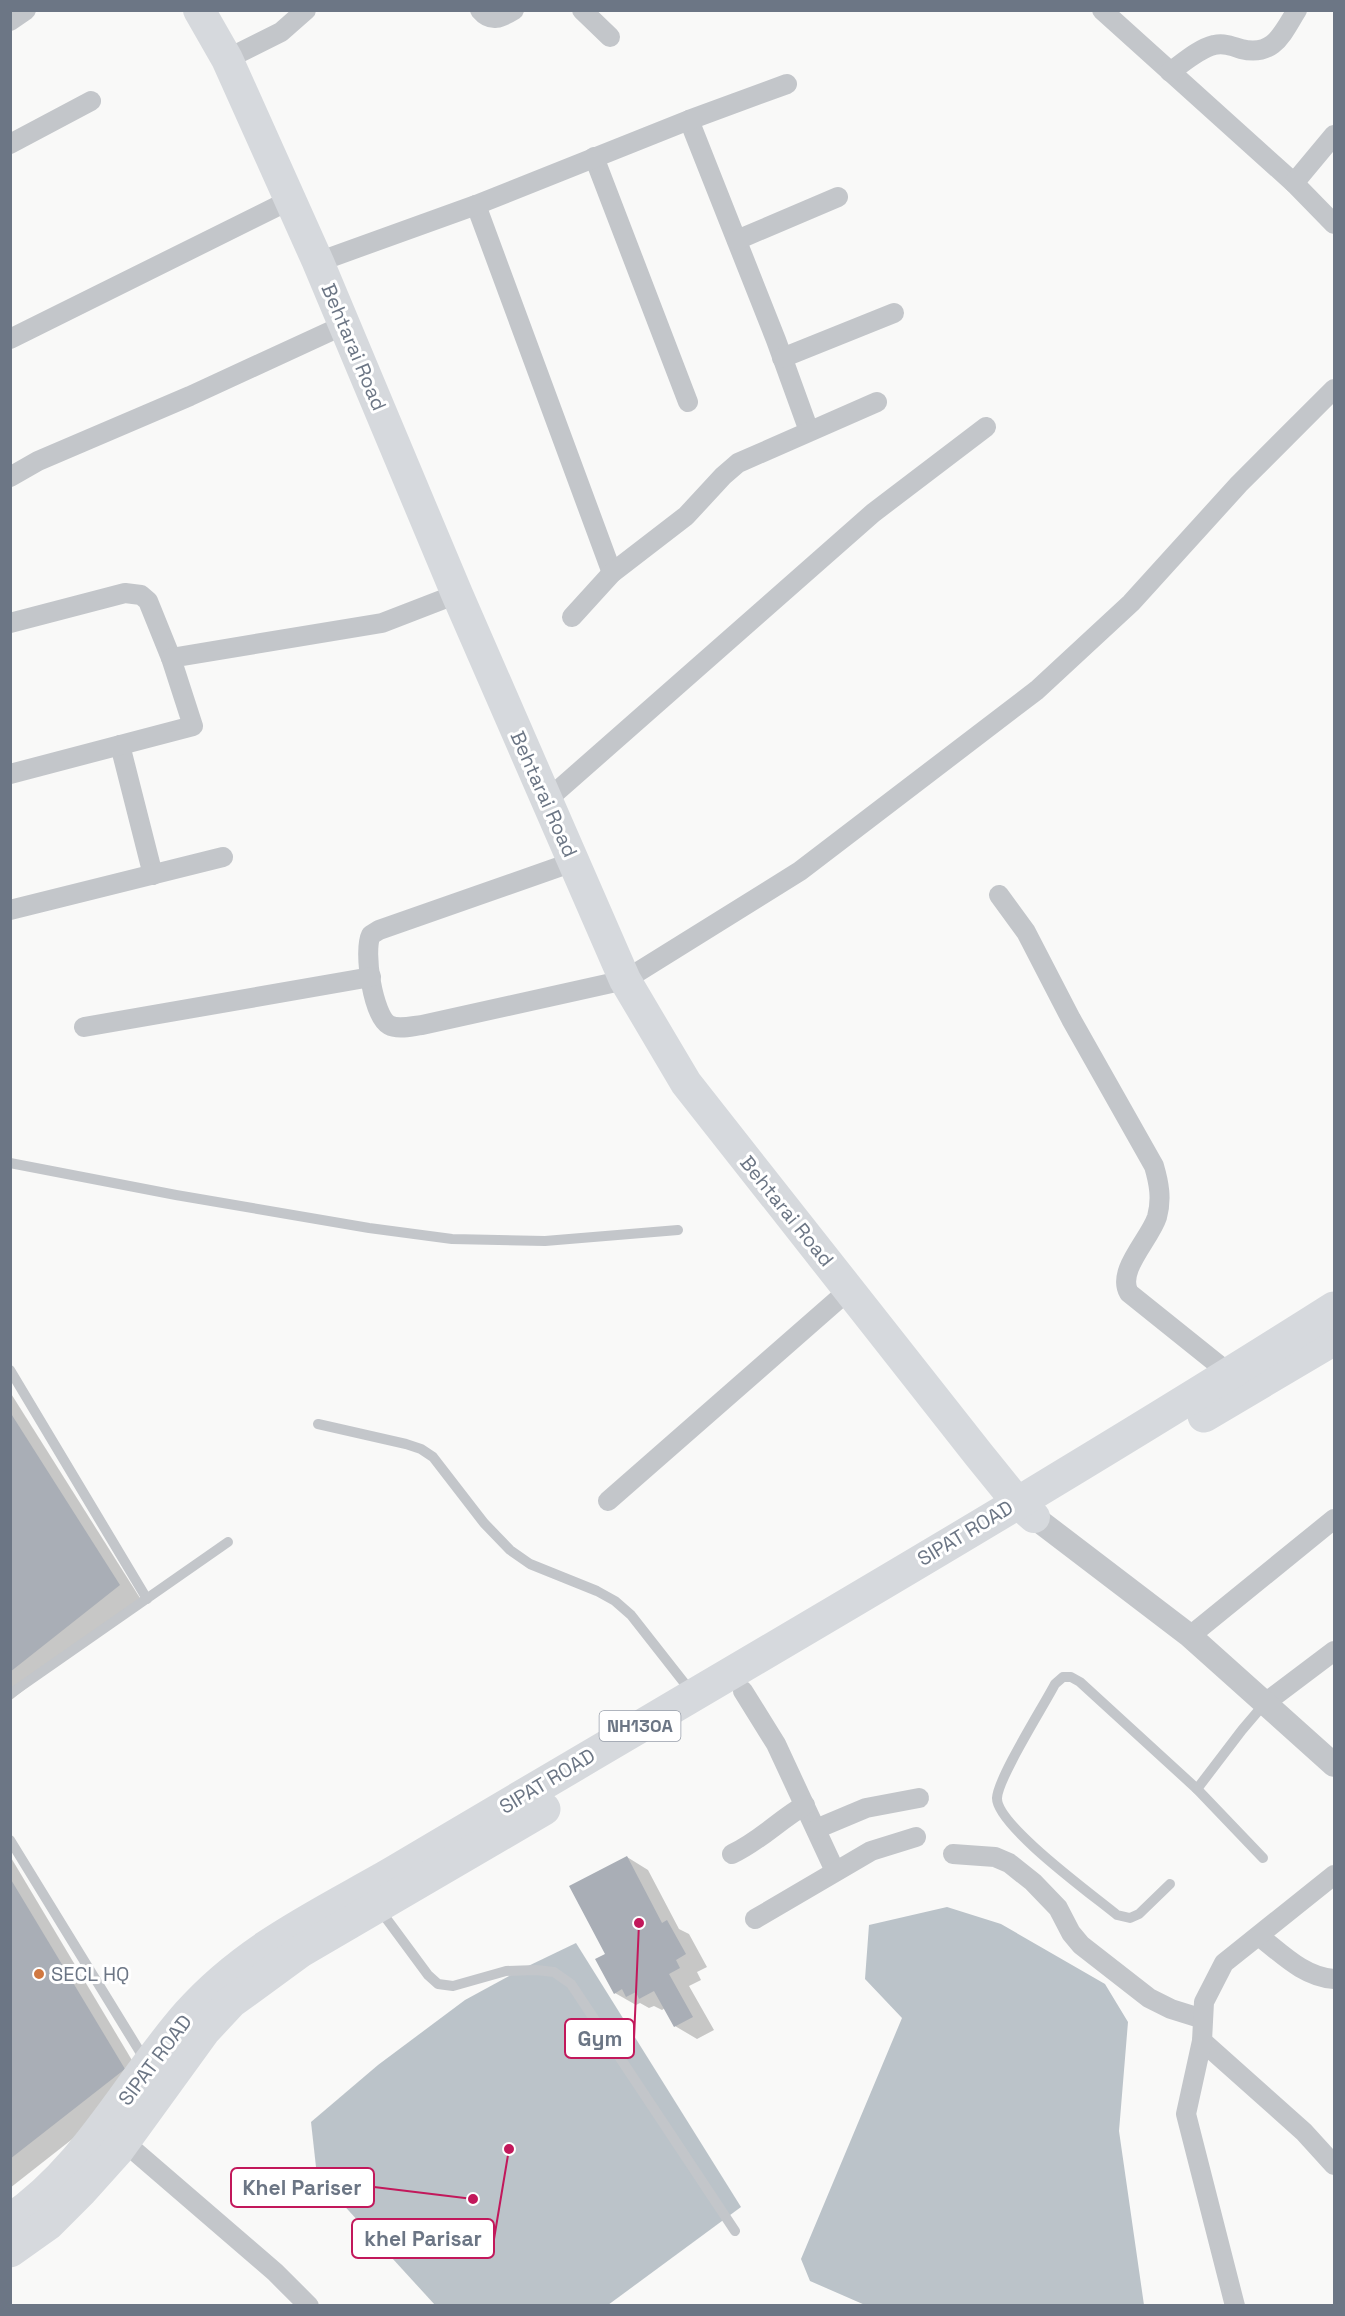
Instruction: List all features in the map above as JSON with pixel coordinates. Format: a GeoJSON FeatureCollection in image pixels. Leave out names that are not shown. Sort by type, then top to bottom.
{"type":"FeatureCollection","features":[{"type":"Feature","properties":{"kind":"highway","name":"SIPAT ROAD"},"geometry":{"type":"LineString","coordinates":[[10,2251],[48,2224],[82,2190],[123,2141],[204,2031],[231,2002],[301,1951],[742,1691],[1026,1510],[1230,1374],[1335,1308]]}},
{"type":"Feature","properties":{"kind":"highway","name":"SIPAT ROAD"},"geometry":{"type":"LineString","coordinates":[[10,2220],[61,2177],[84,2152],[188,2014],[229,1972],[275,1939],[382,1879],[693,1694],[1335,1339]]}},
{"type":"Feature","properties":{"kind":"main road","name":"Behtarai Road"},"geometry":{"type":"LineString","coordinates":[[199,10],[227,59],[318,262],[457,594],[625,981],[686,1083],[760,1179],[850,1288],[1026,1510]]}},
{"type":"Feature","properties":{"kind":"street"},"geometry":{"type":"LineString","coordinates":[[10,21],[26,10]]}},
{"type":"Feature","properties":{"kind":"street"},"geometry":{"type":"LineString","coordinates":[[227,59],[281,32],[306,10]]}},
{"type":"Feature","properties":{"kind":"street"},"geometry":{"type":"LineString","coordinates":[[480,10],[486,17],[492,19],[500,18],[514,10]]}},
{"type":"Feature","properties":{"kind":"street"},"geometry":{"type":"LineString","coordinates":[[582,10],[610,37]]}},
{"type":"Feature","properties":{"kind":"street"},"geometry":{"type":"LineString","coordinates":[[1102,10],[1294,183],[1335,224]]}},
{"type":"Feature","properties":{"kind":"street"},"geometry":{"type":"LineString","coordinates":[[1170,72],[1210,46],[1229,45],[1252,51],[1263,50],[1274,44],[1297,10]]}},
{"type":"Feature","properties":{"kind":"street"},"geometry":{"type":"LineString","coordinates":[[318,262],[476,205],[689,120],[787,84]]}},
{"type":"Feature","properties":{"kind":"street"},"geometry":{"type":"LineString","coordinates":[[10,144],[91,101]]}},
{"type":"Feature","properties":{"kind":"street"},"geometry":{"type":"LineString","coordinates":[[689,120],[809,431]]}},
{"type":"Feature","properties":{"kind":"street"},"geometry":{"type":"LineString","coordinates":[[1294,183],[1335,135]]}},
{"type":"Feature","properties":{"kind":"street"},"geometry":{"type":"LineString","coordinates":[[594,157],[688,402]]}},
{"type":"Feature","properties":{"kind":"street"},"geometry":{"type":"LineString","coordinates":[[737,240],[838,197]]}},
{"type":"Feature","properties":{"kind":"street"},"geometry":{"type":"LineString","coordinates":[[12,335],[290,200]]}},
{"type":"Feature","properties":{"kind":"street"},"geometry":{"type":"LineString","coordinates":[[476,205],[612,573]]}},
{"type":"Feature","properties":{"kind":"street"},"geometry":{"type":"LineString","coordinates":[[782,358],[894,313]]}},
{"type":"Feature","properties":{"kind":"street"},"geometry":{"type":"LineString","coordinates":[[10,477],[38,461],[190,396],[344,325]]}},
{"type":"Feature","properties":{"kind":"street"},"geometry":{"type":"LineString","coordinates":[[573,862],[379,930],[371,935],[367,946],[371,977],[375,1004],[382,1018],[396,1028],[422,1025],[625,981],[800,871],[1037,690],[1131,603],[1239,484],[1335,389]]}},
{"type":"Feature","properties":{"kind":"street"},"geometry":{"type":"LineString","coordinates":[[572,617],[612,573],[686,516],[738,463],[877,402]]}},
{"type":"Feature","properties":{"kind":"street"},"geometry":{"type":"LineString","coordinates":[[546,800],[873,513],[986,427]]}},
{"type":"Feature","properties":{"kind":"street"},"geometry":{"type":"LineString","coordinates":[[10,623],[106,596],[134,593],[141,595],[148,601],[171,658],[193,726],[10,774]]}},
{"type":"Feature","properties":{"kind":"street"},"geometry":{"type":"LineString","coordinates":[[171,658],[382,623],[457,594]]}},
{"type":"Feature","properties":{"kind":"street"},"geometry":{"type":"LineString","coordinates":[[120,745],[153,875]]}},
{"type":"Feature","properties":{"kind":"street"},"geometry":{"type":"LineString","coordinates":[[10,910],[223,857]]}},
{"type":"Feature","properties":{"kind":"street"},"geometry":{"type":"LineString","coordinates":[[999,895],[1026,932],[1071,1019],[1154,1166],[1159,1181],[1158,1215],[1128,1272],[1126,1287],[1129,1293],[1230,1374]]}},
{"type":"Feature","properties":{"kind":"street"},"geometry":{"type":"LineString","coordinates":[[84,1027],[371,977]]}},
{"type":"Feature","properties":{"kind":"street"},"geometry":{"type":"LineString","coordinates":[[608,1501],[850,1288]]}},
{"type":"Feature","properties":{"kind":"street"},"geometry":{"type":"LineString","coordinates":[[1026,1510],[1190,1636],[1335,1765]]}},
{"type":"Feature","properties":{"kind":"street"},"geometry":{"type":"LineString","coordinates":[[1190,1636],[1335,1519]]}},
{"type":"Feature","properties":{"kind":"street"},"geometry":{"type":"LineString","coordinates":[[1265,1703],[1335,1651]]}},
{"type":"Feature","properties":{"kind":"street"},"geometry":{"type":"LineString","coordinates":[[742,1691],[776,1744],[835,1871]]}},
{"type":"Feature","properties":{"kind":"street"},"geometry":{"type":"LineString","coordinates":[[816,1829],[866,1808],[919,1798]]}},
{"type":"Feature","properties":{"kind":"street"},"geometry":{"type":"LineString","coordinates":[[732,1854],[749,1846],[789,1814],[805,1805]]}},
{"type":"Feature","properties":{"kind":"street"},"geometry":{"type":"LineString","coordinates":[[755,1919],[871,1851],[915,1837]]}},
{"type":"Feature","properties":{"kind":"street"},"geometry":{"type":"LineString","coordinates":[[953,1854],[995,1857],[1009,1863],[1058,1908],[1071,1933],[1081,1945],[1149,1998],[1171,2009],[1203,2019]]}},
{"type":"Feature","properties":{"kind":"street"},"geometry":{"type":"LineString","coordinates":[[1235,2306],[1186,2114],[1202,2041],[1204,2002],[1224,1963],[1335,1875]]}},
{"type":"Feature","properties":{"kind":"street"},"geometry":{"type":"LineString","coordinates":[[1259,1936],[1302,1969],[1317,1976],[1335,1979]]}},
{"type":"Feature","properties":{"kind":"street"},"geometry":{"type":"LineString","coordinates":[[1202,2041],[1304,2132],[1335,2165]]}},
{"type":"Feature","properties":{"kind":"street"},"geometry":{"type":"LineString","coordinates":[[123,2141],[275,2272],[309,2306]]}},
{"type":"Feature","properties":{"kind":"lane"},"geometry":{"type":"LineString","coordinates":[[10,1163],[176,1196],[369,1228],[452,1239],[545,1241],[678,1230]]}},
{"type":"Feature","properties":{"kind":"lane"},"geometry":{"type":"LineString","coordinates":[[10,1370],[16,1389],[147,1599]]}},
{"type":"Feature","properties":{"kind":"lane"},"geometry":{"type":"LineString","coordinates":[[318,1424],[406,1444],[434,1457],[484,1523],[510,1550],[530,1564],[597,1591],[615,1601],[631,1616],[693,1694]]}},
{"type":"Feature","properties":{"kind":"lane"},"geometry":{"type":"LineString","coordinates":[[10,1694],[228,1542]]}},
{"type":"Feature","properties":{"kind":"lane"},"geometry":{"type":"LineString","coordinates":[[1170,1884],[1139,1914],[1130,1918],[1117,1915],[1049,1860],[1009,1823],[998,1808],[1000,1786],[1055,1684],[1064,1677],[1071,1677],[1080,1682],[1197,1789],[1263,1858]]}},
{"type":"Feature","properties":{"kind":"lane"},"geometry":{"type":"LineString","coordinates":[[1197,1789],[1265,1703]]}},
{"type":"Feature","properties":{"kind":"lane"},"geometry":{"type":"LineString","coordinates":[[10,1840],[148,2065]]}},
{"type":"Feature","properties":{"kind":"lane"},"geometry":{"type":"LineString","coordinates":[[378,1907],[428,1975],[438,1984],[453,1986],[506,1971],[536,1970],[554,1972],[571,1984],[735,2231]]}},
{"type":"Feature","properties":{"kind":"shaded area"},"geometry":{"type":"Polygon","coordinates":[[[947,1907],[1001,1924],[1105,1984],[1128,2022],[1119,2131],[1144,2305],[865,2305],[810,2281],[801,2259],[902,2018],[865,1979],[869,1925],[947,1907]]]}},
{"type":"Feature","properties":{"kind":"shaded area"},"geometry":{"type":"Polygon","coordinates":[[[576,1943],[741,2207],[608,2305],[435,2305],[317,2176],[311,2122],[378,2065],[465,2000],[576,1943]]]}},
{"type":"Feature","properties":{"kind":"building"},"geometry":{"type":"Polygon","coordinates":[[[10,1412],[120,1585],[10,1672],[10,1412]]]}},
{"type":"Feature","properties":{"kind":"building"},"geometry":{"type":"Polygon","coordinates":[[[627,1856],[662,1923],[667,1920],[686,1954],[676,1960],[680,1968],[669,1974],[693,2017],[674,2027],[654,1991],[639,1999],[636,1992],[626,1997],[622,1989],[614,1994],[595,1959],[605,1954],[569,1886],[627,1856]]]}},
{"type":"Feature","properties":{"kind":"building","name":"SECL HQ"},"geometry":{"type":"Polygon","coordinates":[[[10,1878],[125,2069],[10,2159],[10,1878]]]}},
{"type":"Feature","properties":{"kind":"place","name":"Gym"},"geometry":{"type":"Point","coordinates":[639,1923]}},
{"type":"Feature","properties":{"kind":"place","name":"SECL HQ"},"geometry":{"type":"Point","coordinates":[39,1974]}},
{"type":"Feature","properties":{"kind":"place","name":"khel Parisar"},"geometry":{"type":"Point","coordinates":[509,2149]}},
{"type":"Feature","properties":{"kind":"place","name":"Khel Pariser"},"geometry":{"type":"Point","coordinates":[473,2199]}}]}
